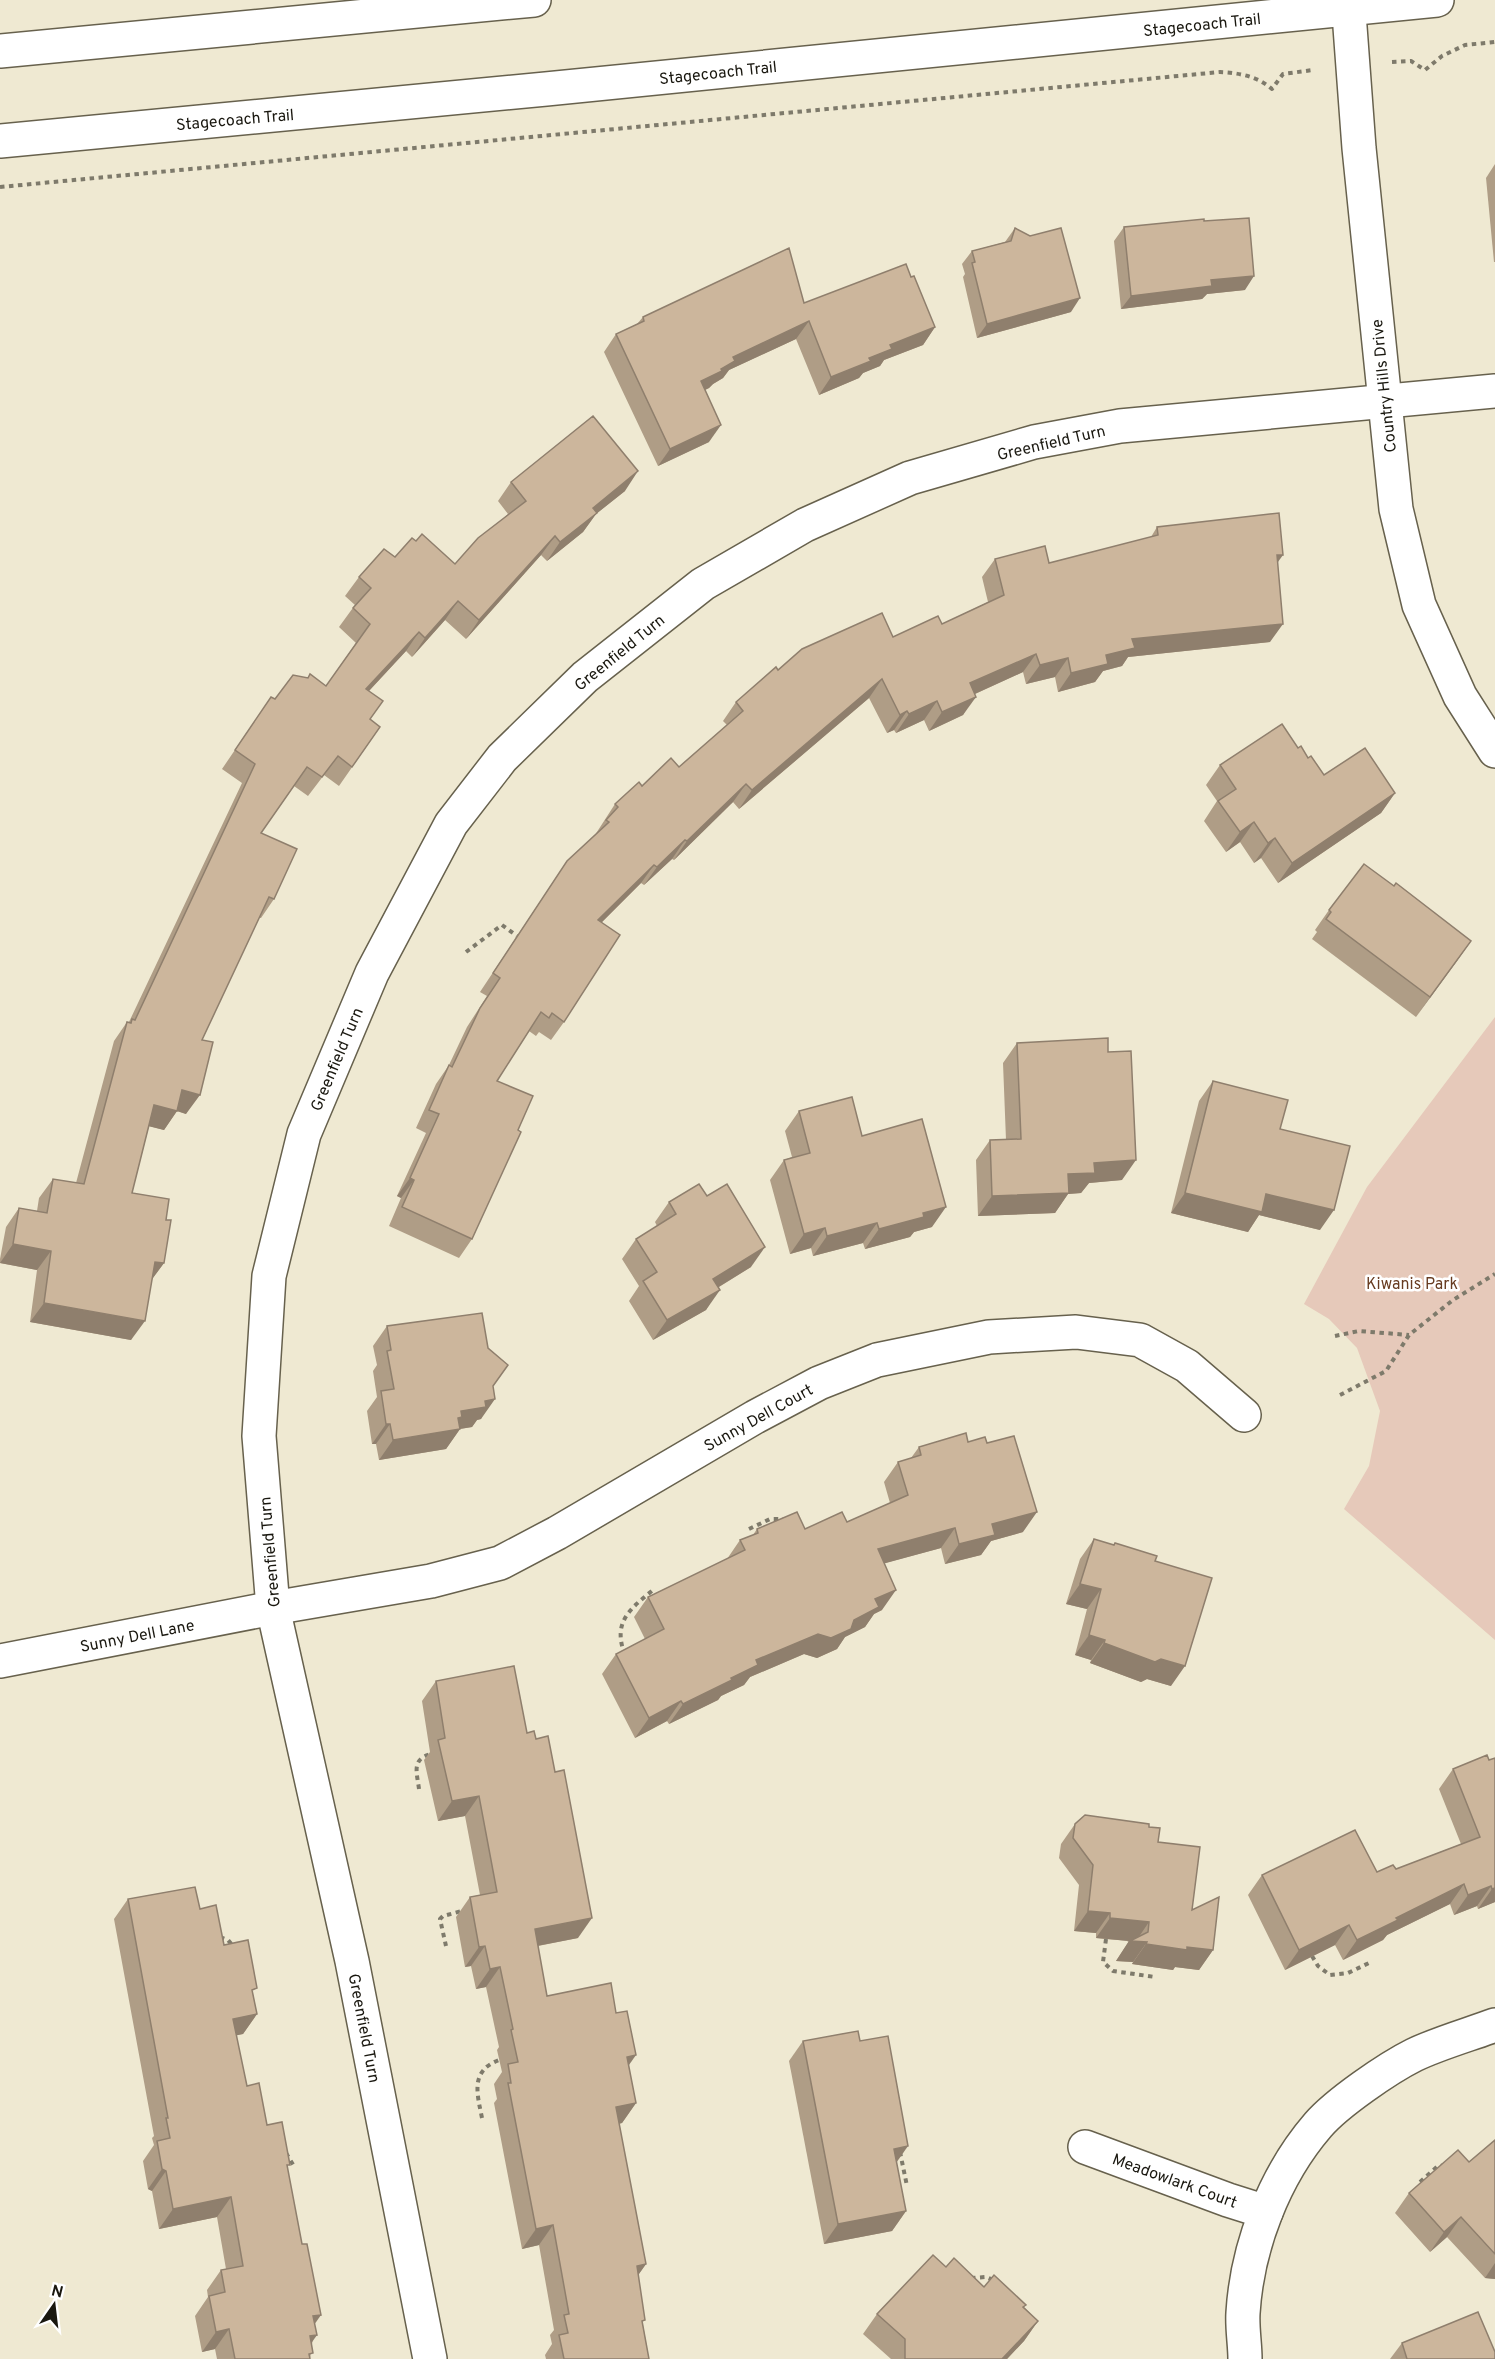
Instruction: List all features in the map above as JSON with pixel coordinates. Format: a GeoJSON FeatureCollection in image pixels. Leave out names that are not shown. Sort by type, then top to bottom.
{"type":"FeatureCollection","features":[{"type":"Feature","properties":{"kind":"street"},"geometry":{"type":"LineString","coordinates":[[0,51],[534,0]]}},
{"type":"Feature","properties":{"kind":"street","name":"Stagecoach Trail"},"geometry":{"type":"LineString","coordinates":[[0,141],[1348,5],[1437,0]]}},
{"type":"Feature","properties":{"kind":"street","name":"Country Hills Drive"},"geometry":{"type":"LineString","coordinates":[[1348,5],[1359,148],[1396,508],[1419,605],[1460,696],[1495,751]]}},
{"type":"Feature","properties":{"kind":"street","name":"Greenfield Turn"},"geometry":{"type":"LineString","coordinates":[[430,2359],[352,1961],[273,1608],[259,1436],[269,1276],[304,1134],[377,964],[452,824],[502,758],[585,678],[703,584],[805,525],[910,478],[1034,442],[1120,426],[1495,391]]}},
{"type":"Feature","properties":{"kind":"street","name":"Sunny Dell Court"},"geometry":{"type":"LineString","coordinates":[[273,1608],[431,1581],[500,1563],[755,1417],[819,1383],[877,1360],[989,1337],[1076,1332],[1140,1340],[1187,1366],[1244,1415]]}},
{"type":"Feature","properties":{"kind":"street","name":"Sunny Dell Lane"},"geometry":{"type":"LineString","coordinates":[[0,1661],[273,1608]]}},
{"type":"Feature","properties":{"kind":"street"},"geometry":{"type":"LineString","coordinates":[[1245,2359],[1243,2314],[1250,2262],[1266,2212],[1291,2164],[1318,2124],[1382,2074],[1414,2055],[1495,2025]]}},
{"type":"Feature","properties":{"kind":"street","name":"Meadowlark Court"},"geometry":{"type":"LineString","coordinates":[[1084,2147],[1266,2212]]}},
{"type":"Feature","properties":{"kind":"path"},"geometry":{"type":"LineString","coordinates":[[1411,61],[1425,70],[1442,57],[1465,45],[1495,42]]}},
{"type":"Feature","properties":{"kind":"path"},"geometry":{"type":"LineString","coordinates":[[0,187],[1220,72],[1239,73],[1265,83],[1272,89],[1283,74]]}},
{"type":"Feature","properties":{"kind":"path"},"geometry":{"type":"LineString","coordinates":[[466,952],[502,925],[517,936]]}},
{"type":"Feature","properties":{"kind":"path"},"geometry":{"type":"LineString","coordinates":[[1340,1395],[1386,1371],[1409,1335],[1453,1299],[1495,1274]]}},
{"type":"Feature","properties":{"kind":"path"},"geometry":{"type":"LineString","coordinates":[[1335,1336],[1359,1331],[1409,1335]]}},
{"type":"Feature","properties":{"kind":"path"},"geometry":{"type":"LineString","coordinates":[[749,1529],[770,1519],[790,1519]]}},
{"type":"Feature","properties":{"kind":"path"},"geometry":{"type":"LineString","coordinates":[[627,1661],[621,1646],[622,1621],[629,1610],[653,1590]]}},
{"type":"Feature","properties":{"kind":"path"},"geometry":{"type":"LineString","coordinates":[[419,1790],[415,1767],[417,1761],[432,1754]]}},
{"type":"Feature","properties":{"kind":"path"},"geometry":{"type":"LineString","coordinates":[[446,1946],[440,1919],[443,1916],[465,1911]]}},
{"type":"Feature","properties":{"kind":"path"},"geometry":{"type":"LineString","coordinates":[[213,1936],[228,1940],[238,1952]]}},
{"type":"Feature","properties":{"kind":"path"},"geometry":{"type":"LineString","coordinates":[[1106,1939],[1104,1962],[1113,1971],[1155,1977]]}},
{"type":"Feature","properties":{"kind":"path"},"geometry":{"type":"LineString","coordinates":[[1312,1956],[1318,1966],[1330,1975],[1348,1973],[1371,1962]]}},
{"type":"Feature","properties":{"kind":"path"},"geometry":{"type":"LineString","coordinates":[[482,2118],[477,2093],[479,2076],[490,2063],[499,2060]]}},
{"type":"Feature","properties":{"kind":"path"},"geometry":{"type":"LineString","coordinates":[[283,2148],[295,2168]]}},
{"type":"Feature","properties":{"kind":"path"},"geometry":{"type":"LineString","coordinates":[[899,2148],[907,2186]]}},
{"type":"Feature","properties":{"kind":"path"},"geometry":{"type":"LineString","coordinates":[[1420,2182],[1439,2165],[1445,2166]]}},
{"type":"Feature","properties":{"kind":"path"},"geometry":{"type":"LineString","coordinates":[[968,2278],[986,2277],[1000,2284]]}},
{"type":"Feature","properties":{"kind":"green space","name":"Kiwanis Park"},"geometry":{"type":"Polygon","coordinates":[[[1495,1017],[1495,1640],[1344,1509],[1369,1466],[1380,1411],[1357,1348],[1329,1319],[1304,1304],[1367,1187],[1495,1017]]]}},
{"type":"Feature","properties":{"kind":"building"},"geometry":{"type":"Polygon","coordinates":[[[1249,218],[1254,276],[1211,280],[1212,286],[1131,296],[1124,227],[1204,219],[1204,221],[1249,218]]]}},
{"type":"Feature","properties":{"kind":"building"},"geometry":{"type":"Polygon","coordinates":[[[1015,228],[1030,236],[1061,228],[1080,298],[987,324],[972,263],[975,262],[972,251],[1011,241],[1015,228]]]}},
{"type":"Feature","properties":{"kind":"building"},"geometry":{"type":"Polygon","coordinates":[[[789,248],[804,303],[906,264],[911,277],[914,276],[935,327],[890,345],[892,349],[869,358],[871,361],[831,377],[809,321],[733,357],[735,361],[721,369],[722,371],[701,381],[721,425],[670,449],[616,334],[644,321],[643,317],[789,248]]]}},
{"type":"Feature","properties":{"kind":"building"},"geometry":{"type":"Polygon","coordinates":[[[593,416],[638,471],[593,508],[597,513],[560,542],[555,536],[479,620],[458,601],[425,638],[419,632],[366,689],[383,701],[370,719],[380,727],[352,767],[338,756],[322,777],[307,767],[261,833],[297,849],[274,899],[269,897],[202,1040],[213,1042],[200,1095],[182,1090],[177,1111],[154,1105],[132,1193],[169,1199],[166,1220],[171,1220],[164,1263],[155,1262],[145,1321],[44,1303],[51,1251],[13,1244],[19,1208],[47,1213],[53,1179],[84,1184],[127,1022],[131,1023],[132,1019],[135,1020],[255,764],[235,750],[271,697],[275,699],[293,675],[308,678],[310,674],[326,686],[370,624],[353,608],[371,588],[359,577],[384,549],[395,557],[412,538],[416,541],[422,534],[455,564],[478,538],[526,501],[511,482],[593,416]]]}},
{"type":"Feature","properties":{"kind":"building"},"geometry":{"type":"Polygon","coordinates":[[[1279,513],[1283,555],[1277,555],[1283,624],[1132,639],[1135,648],[1106,655],[1108,664],[1071,673],[1068,658],[1040,665],[1036,654],[970,683],[976,697],[942,712],[937,701],[909,714],[907,711],[900,715],[882,679],[752,790],[746,784],[687,841],[685,840],[657,867],[654,865],[598,920],[620,935],[564,1022],[552,1013],[549,1018],[541,1012],[497,1081],[533,1096],[518,1130],[521,1132],[472,1239],[402,1207],[414,1180],[410,1178],[439,1114],[429,1110],[449,1065],[452,1067],[480,1008],[500,978],[493,973],[567,861],[609,822],[606,820],[618,807],[615,804],[639,782],[642,786],[671,758],[679,767],[743,711],[736,702],[776,667],[778,670],[802,649],[882,613],[893,637],[938,616],[942,624],[1004,595],[995,559],[1045,546],[1049,563],[1158,535],[1157,527],[1279,513]]]}},
{"type":"Feature","properties":{"kind":"building"},"geometry":{"type":"Polygon","coordinates":[[[1282,724],[1298,748],[1301,746],[1308,758],[1311,756],[1324,775],[1365,748],[1395,793],[1292,863],[1275,838],[1268,843],[1254,822],[1240,832],[1218,801],[1236,789],[1220,765],[1282,724]]]}},
{"type":"Feature","properties":{"kind":"building"},"geometry":{"type":"Polygon","coordinates":[[[1364,864],[1394,886],[1396,883],[1471,941],[1430,997],[1326,919],[1331,912],[1329,910],[1364,864]]]}},
{"type":"Feature","properties":{"kind":"building"},"geometry":{"type":"Polygon","coordinates":[[[1108,1038],[1108,1052],[1131,1051],[1136,1160],[1094,1163],[1095,1173],[1068,1174],[1069,1193],[992,1196],[990,1140],[1021,1139],[1017,1043],[1108,1038]]]}},
{"type":"Feature","properties":{"kind":"building"},"geometry":{"type":"Polygon","coordinates":[[[1213,1081],[1288,1100],[1280,1129],[1350,1146],[1334,1210],[1266,1194],[1262,1212],[1185,1193],[1213,1081]]]}},
{"type":"Feature","properties":{"kind":"building"},"geometry":{"type":"Polygon","coordinates":[[[852,1097],[862,1136],[922,1119],[946,1207],[923,1213],[924,1217],[879,1229],[877,1223],[827,1236],[825,1228],[804,1234],[784,1160],[810,1153],[799,1111],[852,1097]]]}},
{"type":"Feature","properties":{"kind":"building"},"geometry":{"type":"Polygon","coordinates":[[[699,1184],[707,1196],[727,1184],[765,1247],[713,1279],[720,1290],[667,1320],[643,1281],[657,1272],[636,1239],[676,1214],[669,1202],[699,1184]]]}},
{"type":"Feature","properties":{"kind":"building"},"geometry":{"type":"Polygon","coordinates":[[[482,1313],[488,1348],[508,1365],[493,1386],[495,1399],[485,1401],[486,1407],[461,1411],[462,1417],[458,1418],[460,1429],[393,1440],[390,1424],[386,1424],[381,1391],[394,1389],[387,1351],[391,1350],[387,1326],[482,1313]]]}},
{"type":"Feature","properties":{"kind":"building"},"geometry":{"type":"Polygon","coordinates":[[[966,1433],[968,1442],[985,1437],[987,1443],[1014,1436],[1037,1512],[992,1524],[995,1535],[959,1544],[955,1528],[878,1549],[896,1590],[875,1599],[879,1607],[854,1620],[851,1629],[831,1638],[818,1634],[756,1660],[758,1665],[731,1678],[732,1680],[683,1704],[681,1701],[649,1718],[616,1654],[664,1629],[648,1597],[745,1550],[740,1540],[758,1533],[757,1529],[797,1512],[805,1529],[842,1512],[847,1522],[908,1495],[898,1462],[921,1455],[919,1447],[966,1433]]]}},
{"type":"Feature","properties":{"kind":"building"},"geometry":{"type":"Polygon","coordinates":[[[1094,1539],[1157,1556],[1155,1561],[1212,1578],[1185,1666],[1161,1659],[1155,1662],[1089,1635],[1101,1589],[1080,1584],[1094,1539]]]}},
{"type":"Feature","properties":{"kind":"building"},"geometry":{"type":"Polygon","coordinates":[[[514,1666],[527,1733],[534,1731],[536,1739],[548,1736],[555,1772],[564,1770],[592,1918],[535,1929],[547,1996],[611,1983],[616,2013],[627,2011],[636,2055],[627,2057],[636,2103],[616,2107],[646,2264],[637,2266],[645,2320],[642,2321],[649,2359],[564,2359],[559,2335],[568,2333],[564,2315],[569,2314],[553,2225],[536,2229],[508,2083],[511,2083],[508,2064],[518,2062],[511,2030],[513,2029],[500,1967],[490,1969],[485,1946],[479,1947],[470,1897],[497,1892],[479,1796],[452,1801],[438,1740],[445,1738],[436,1681],[514,1666]]]}},
{"type":"Feature","properties":{"kind":"building"},"geometry":{"type":"Polygon","coordinates":[[[1487,1755],[1489,1760],[1495,1758],[1495,1888],[1492,1889],[1491,1886],[1468,1895],[1464,1884],[1357,1940],[1349,1925],[1299,1950],[1262,1875],[1355,1830],[1377,1872],[1393,1865],[1396,1869],[1480,1837],[1453,1769],[1487,1755]]]}},
{"type":"Feature","properties":{"kind":"building"},"geometry":{"type":"Polygon","coordinates":[[[1085,1815],[1149,1824],[1149,1827],[1160,1828],[1158,1842],[1200,1847],[1192,1910],[1219,1897],[1213,1950],[1187,1947],[1187,1950],[1130,1941],[1148,1932],[1149,1922],[1110,1918],[1110,1913],[1088,1911],[1093,1865],[1073,1838],[1075,1824],[1085,1815]]]}},
{"type":"Feature","properties":{"kind":"building"},"geometry":{"type":"Polygon","coordinates":[[[195,1887],[200,1909],[216,1905],[224,1945],[248,1940],[257,1988],[252,1990],[257,2014],[233,2019],[247,2086],[259,2083],[267,2125],[282,2122],[290,2165],[287,2165],[302,2244],[307,2244],[321,2315],[313,2316],[317,2335],[310,2336],[313,2353],[309,2354],[310,2359],[235,2359],[229,2329],[216,2332],[209,2296],[225,2292],[221,2270],[243,2266],[231,2197],[173,2209],[166,2171],[162,2169],[157,2141],[170,2138],[166,2118],[168,2118],[128,1899],[195,1887]]]}},
{"type":"Feature","properties":{"kind":"building"},"geometry":{"type":"Polygon","coordinates":[[[858,2031],[860,2041],[888,2036],[908,2146],[894,2149],[906,2211],[838,2224],[803,2041],[858,2031]]]}},
{"type":"Feature","properties":{"kind":"building"},"geometry":{"type":"Polygon","coordinates":[[[1495,2140],[1495,2254],[1461,2217],[1444,2232],[1409,2193],[1458,2150],[1469,2162],[1495,2140]]]}},
{"type":"Feature","properties":{"kind":"building"},"geometry":{"type":"Polygon","coordinates":[[[933,2255],[946,2267],[954,2258],[984,2287],[994,2275],[1026,2305],[1023,2307],[1038,2321],[1002,2359],[905,2359],[905,2339],[877,2314],[933,2255]]]}},
{"type":"Feature","properties":{"kind":"building"},"geometry":{"type":"Polygon","coordinates":[[[1478,2312],[1495,2352],[1495,2359],[1407,2359],[1402,2343],[1478,2312]]]}}]}
